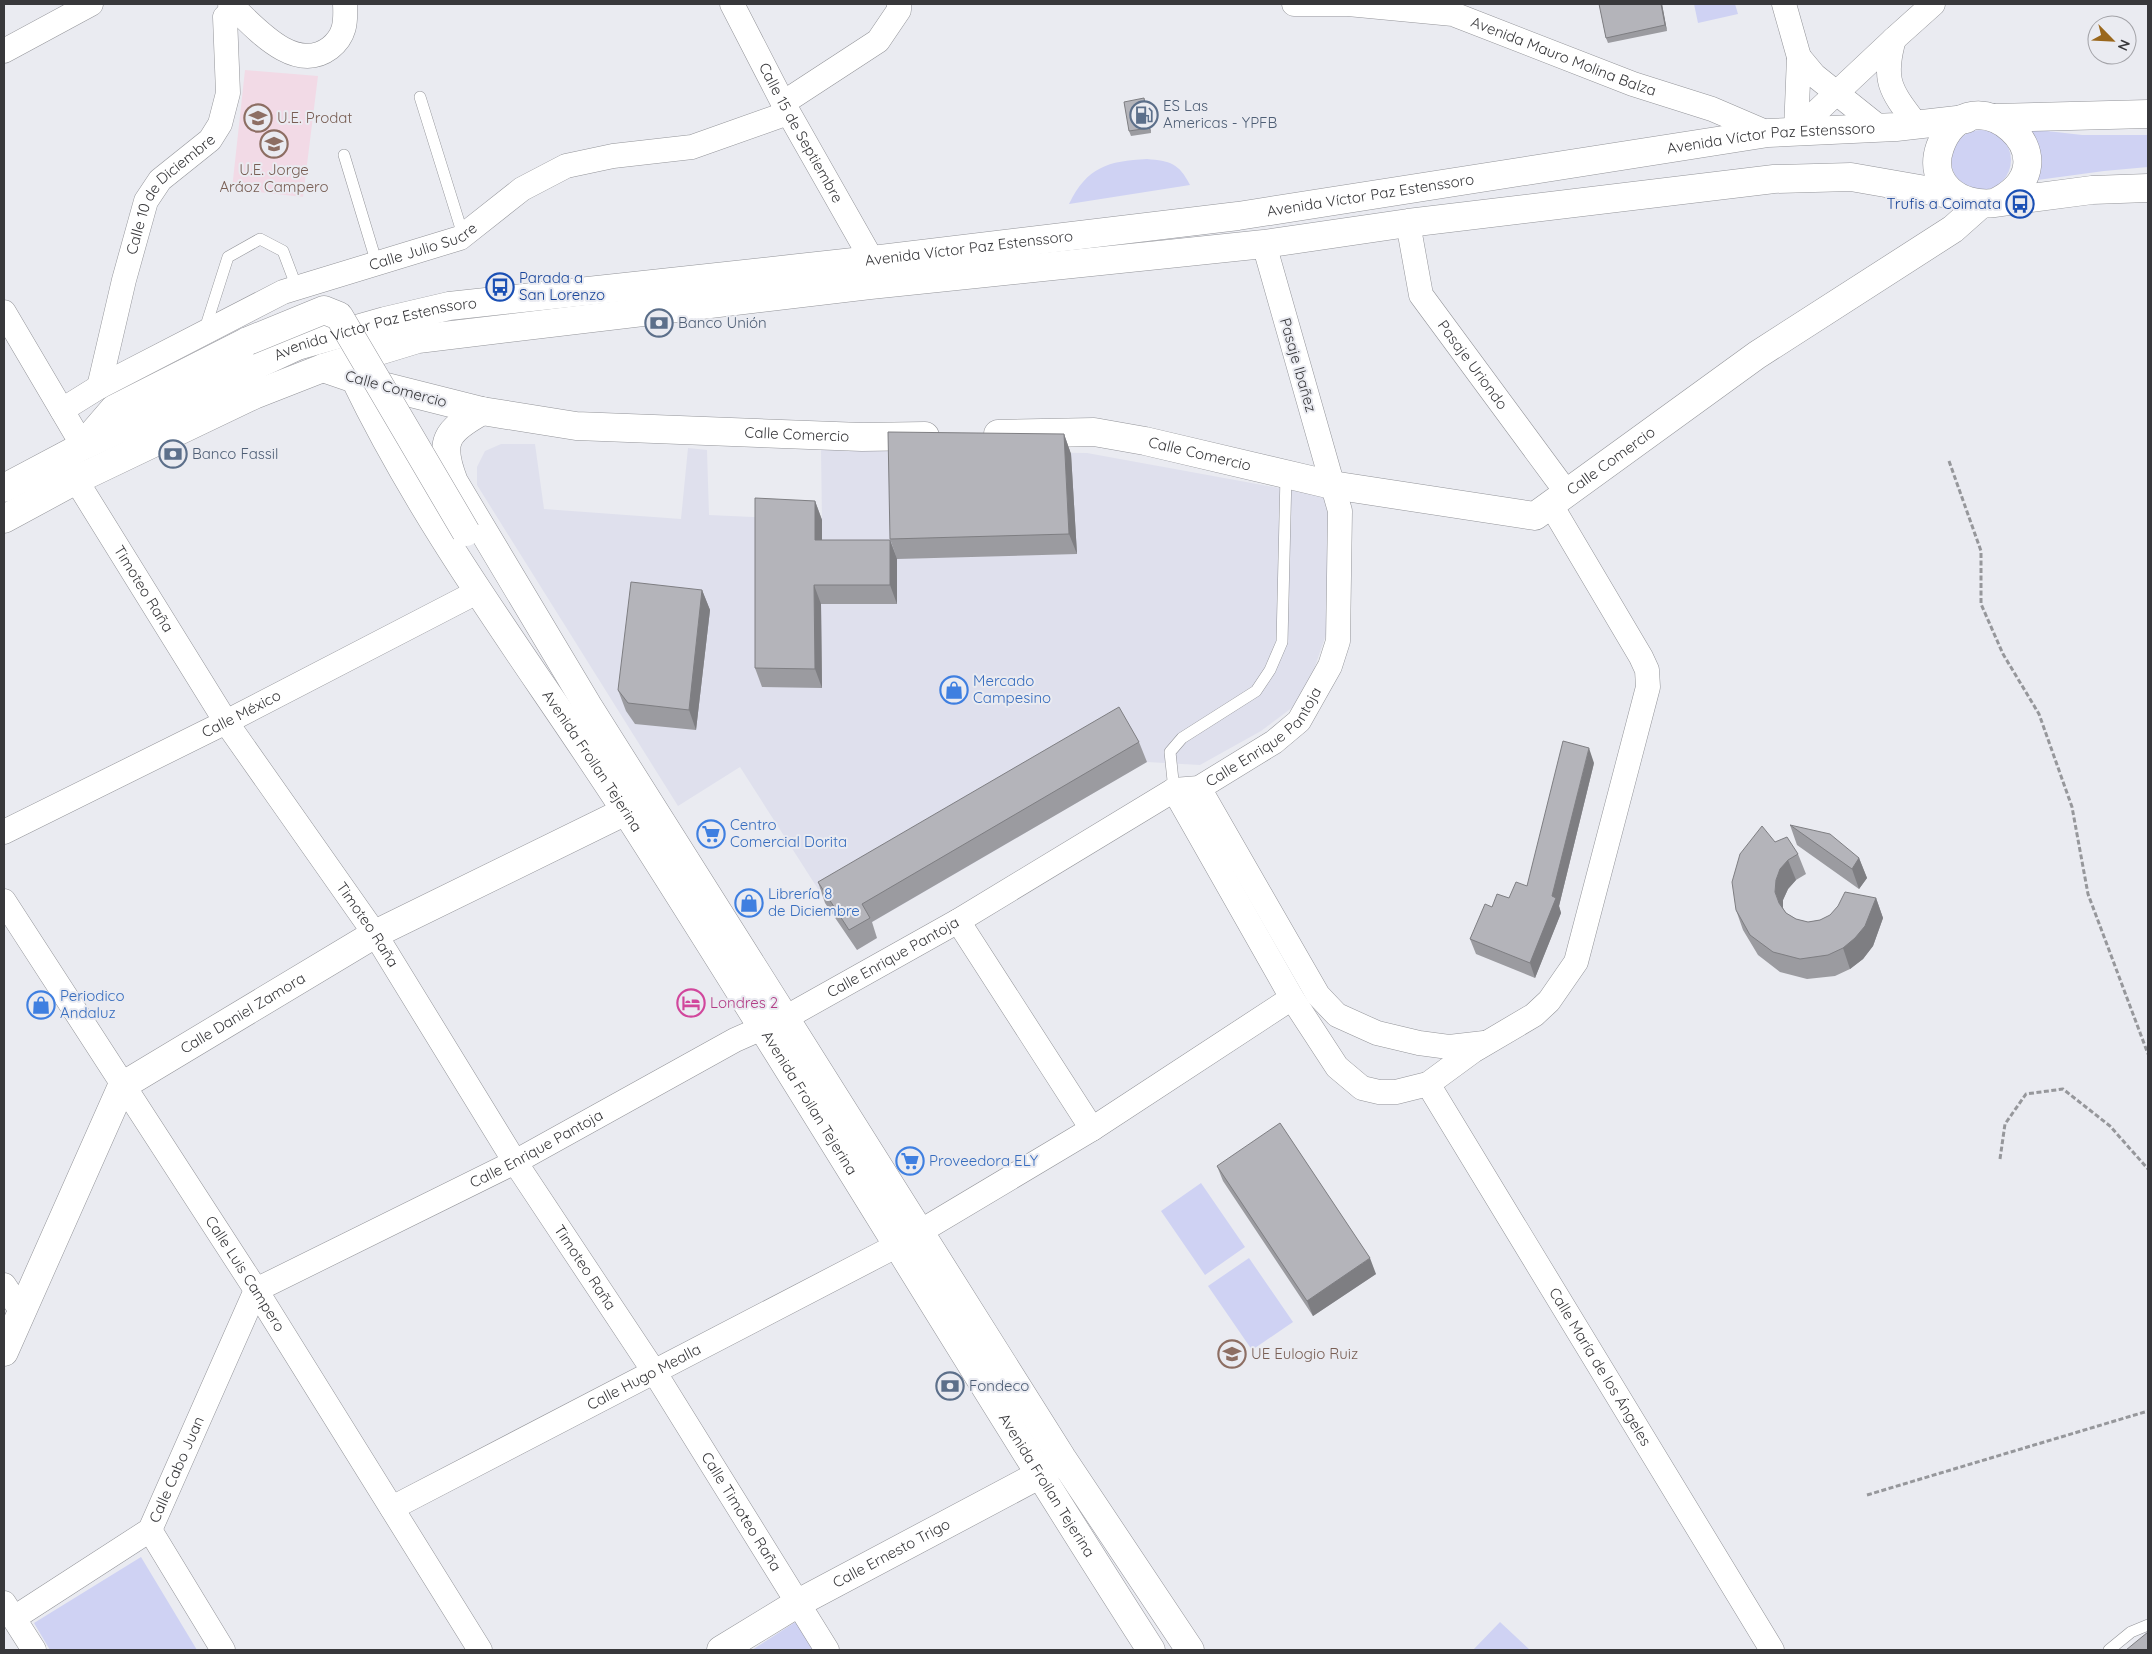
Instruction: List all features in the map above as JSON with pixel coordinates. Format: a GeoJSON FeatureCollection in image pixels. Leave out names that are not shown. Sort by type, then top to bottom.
{"type":"FeatureCollection","features":[{"type":"Feature","properties":{"kind":"main road"},"geometry":{"type":"LineString","coordinates":[[2148,114],[1995,118],[1980,116],[1966,119],[1952,127],[1943,139],[1938,154],[1938,169],[1944,184],[1954,195],[1966,202],[1987,204],[2092,190],[2148,188]]}},
{"type":"Feature","properties":{"kind":"main road"},"geometry":{"type":"LineString","coordinates":[[1987,204],[2007,197],[2017,187],[2024,174],[2026,161],[2024,147],[2018,134],[2008,124],[1995,118]]}},
{"type":"Feature","properties":{"kind":"main road","name":"Avenida Víctor Paz Estenssoro"},"geometry":{"type":"LineString","coordinates":[[4,488],[83,446],[297,346],[385,321],[449,306],[872,260],[1238,216],[1768,134],[1966,119]]}},
{"type":"Feature","properties":{"kind":"main road","name":"Avenida Víctor Paz Estenssoro"},"geometry":{"type":"LineString","coordinates":[[4,519],[76,480],[254,395],[323,368],[418,338],[870,285],[1264,244],[1408,223],[1774,179],[1851,177],[1954,195]]}},
{"type":"Feature","properties":{"kind":"main road","name":"Calle Comercio"},"geometry":{"type":"LineString","coordinates":[[323,368],[355,379],[482,410],[576,426],[862,437],[1094,432],[1145,441],[1332,485],[1535,516],[1757,355],[1953,229],[1987,204]]}},
{"type":"Feature","properties":{"kind":"main road"},"geometry":{"type":"LineString","coordinates":[[83,446],[114,409],[248,341],[324,310],[339,316],[466,532],[560,686],[588,706]]}},
{"type":"Feature","properties":{"kind":"main road","name":"Avenida Froilan Tejerina"},"geometry":{"type":"LineString","coordinates":[[355,379],[385,443],[477,592],[626,811],[920,1232],[1062,1458],[1190,1650]]}},
{"type":"Feature","properties":{"kind":"main road","name":"Avenida Froilan Tejerina"},"geometry":{"type":"LineString","coordinates":[[482,410],[458,424],[448,439],[445,460],[454,482],[588,706],[773,1023],[896,1246],[1151,1650]]}},
{"type":"Feature","properties":{"kind":"main road","name":"Calle Daniel Zamora"},"geometry":{"type":"LineString","coordinates":[[122,1086],[375,934],[626,811]]}},
{"type":"Feature","properties":{"kind":"main road"},"geometry":{"type":"LineString","coordinates":[[4,1352],[122,1086]]}},
{"type":"Feature","properties":{"kind":"main road","name":"Calle Ernesto Trigo"},"geometry":{"type":"LineString","coordinates":[[721,1650],[798,1603],[1039,1475],[1062,1458]]}},
{"type":"Feature","properties":{"kind":"street"},"geometry":{"type":"LineString","coordinates":[[4,51],[91,4]]}},
{"type":"Feature","properties":{"kind":"street"},"geometry":{"type":"LineString","coordinates":[[232,6],[264,36],[285,50],[304,56],[324,53],[341,39],[346,21],[345,4]]}},
{"type":"Feature","properties":{"kind":"street","name":"Calle 15 de Septiembre"},"geometry":{"type":"LineString","coordinates":[[732,4],[786,108],[872,260]]}},
{"type":"Feature","properties":{"kind":"street","name":"Calle Julio Sucre"},"geometry":{"type":"LineString","coordinates":[[62,410],[99,387],[283,292],[377,264],[463,235],[522,190],[566,166],[613,156],[692,147],[786,108],[878,41],[899,10],[898,4]]}},
{"type":"Feature","properties":{"kind":"street","name":"Avenida Mauro Molina Balza"},"geometry":{"type":"LineString","coordinates":[[1294,4],[1348,4],[1449,9],[1633,84],[1712,109],[1768,134]]}},
{"type":"Feature","properties":{"kind":"street"},"geometry":{"type":"LineString","coordinates":[[1784,4],[1799,57],[1796,131]]}},
{"type":"Feature","properties":{"kind":"street"},"geometry":{"type":"LineString","coordinates":[[1796,131],[1933,4]]}},
{"type":"Feature","properties":{"kind":"street","name":"Calle 10 de Diciembre"},"geometry":{"type":"LineString","coordinates":[[99,387],[124,280],[146,200],[160,180],[210,140],[220,124],[228,93],[225,17],[232,6]]}},
{"type":"Feature","properties":{"kind":"street"},"geometry":{"type":"LineString","coordinates":[[1894,39],[1887,64],[1891,85],[1898,100],[1916,124]]}},
{"type":"Feature","properties":{"kind":"street"},"geometry":{"type":"LineString","coordinates":[[1799,57],[1814,75],[1880,127]]}},
{"type":"Feature","properties":{"kind":"street","name":"Pasaje Uriondo"},"geometry":{"type":"LineString","coordinates":[[1408,223],[1421,295],[1559,499],[1647,670],[1648,687],[1576,962],[1549,1001],[1534,1015],[1486,1043],[1428,1084]]}},
{"type":"Feature","properties":{"kind":"street","name":"Pasaje Ibañez"},"geometry":{"type":"LineString","coordinates":[[1264,244],[1332,485]]}},
{"type":"Feature","properties":{"kind":"street"},"geometry":{"type":"LineString","coordinates":[[4,312],[83,446]]}},
{"type":"Feature","properties":{"kind":"street","name":"Timoteo Raña"},"geometry":{"type":"LineString","coordinates":[[76,480],[226,722],[375,934],[515,1162],[655,1372]]}},
{"type":"Feature","properties":{"kind":"street","name":"Calle Enrique Pantoja"},"geometry":{"type":"LineString","coordinates":[[256,1290],[515,1162],[958,921],[1174,790],[1200,788],[1274,742],[1299,721],[1330,666],[1338,641],[1340,511],[1332,485]]}},
{"type":"Feature","properties":{"kind":"street","name":"Calle México"},"geometry":{"type":"LineString","coordinates":[[4,832],[226,722],[477,592]]}},
{"type":"Feature","properties":{"kind":"street"},"geometry":{"type":"LineString","coordinates":[[1200,788],[1318,995],[1338,1015],[1377,1032],[1419,1043],[1449,1047],[1486,1043]]}},
{"type":"Feature","properties":{"kind":"street"},"geometry":{"type":"LineString","coordinates":[[1174,790],[1292,998],[1337,1067],[1362,1088],[1379,1092],[1396,1092],[1428,1084]]}},
{"type":"Feature","properties":{"kind":"street","name":"Calle Luis Campero"},"geometry":{"type":"LineString","coordinates":[[4,901],[122,1086],[256,1290],[480,1650]]}},
{"type":"Feature","properties":{"kind":"street"},"geometry":{"type":"LineString","coordinates":[[958,921],[1092,1129]]}},
{"type":"Feature","properties":{"kind":"street","name":"Calle Hugo Mealla"},"geometry":{"type":"LineString","coordinates":[[392,1508],[896,1246],[1092,1129],[1292,998]]}},
{"type":"Feature","properties":{"kind":"street","name":"Calle María de los Ángeles"},"geometry":{"type":"LineString","coordinates":[[1428,1084],[1772,1650]]}},
{"type":"Feature","properties":{"kind":"street"},"geometry":{"type":"LineString","coordinates":[[4,1284],[22,1312]]}},
{"type":"Feature","properties":{"kind":"street","name":"Calle Cabo Juan"},"geometry":{"type":"LineString","coordinates":[[9,1610],[150,1530],[256,1290]]}},
{"type":"Feature","properties":{"kind":"street","name":"Calle Timoteo Raña"},"geometry":{"type":"LineString","coordinates":[[655,1372],[827,1650]]}},
{"type":"Feature","properties":{"kind":"street"},"geometry":{"type":"LineString","coordinates":[[150,1530],[223,1650]]}},
{"type":"Feature","properties":{"kind":"street"},"geometry":{"type":"LineString","coordinates":[[9,1610],[34,1650]]}},
{"type":"Feature","properties":{"kind":"lane"},"geometry":{"type":"LineString","coordinates":[[420,97],[463,235]]}},
{"type":"Feature","properties":{"kind":"lane"},"geometry":{"type":"LineString","coordinates":[[344,155],[377,264]]}},
{"type":"Feature","properties":{"kind":"lane"},"geometry":{"type":"LineString","coordinates":[[204,332],[228,257],[260,240],[283,251],[297,288]]}},
{"type":"Feature","properties":{"kind":"lane"},"geometry":{"type":"LineString","coordinates":[[1174,790],[1170,752],[1182,738],[1256,691],[1270,670],[1282,642],[1286,475]]}},
{"type":"Feature","properties":{"kind":"lane"},"geometry":{"type":"LineString","coordinates":[[2109,1650],[2131,1632],[2148,1626]]}},
{"type":"Feature","properties":{"kind":"path"},"geometry":{"type":"LineString","coordinates":[[1950,461],[1981,551],[1981,604],[2003,654],[2039,714],[2072,807],[2088,894],[2148,1054]]}},
{"type":"Feature","properties":{"kind":"path"},"geometry":{"type":"LineString","coordinates":[[2000,1159],[2005,1124],[2026,1094],[2063,1089],[2110,1126],[2148,1169]]}},
{"type":"Feature","properties":{"kind":"path"},"geometry":{"type":"LineString","coordinates":[[1867,1495],[2148,1411]]}},
{"type":"Feature","properties":{"kind":"shaded area"},"geometry":{"type":"Polygon","coordinates":[[[1694,4],[1735,4],[1738,14],[1698,23],[1694,4]]]}},
{"type":"Feature","properties":{"kind":"shaded area"},"geometry":{"type":"Polygon","coordinates":[[[245,70],[318,76],[303,197],[232,189],[245,70]]]}},
{"type":"Feature","properties":{"kind":"shaded area"},"geometry":{"type":"Polygon","coordinates":[[[2030,129],[2082,135],[2148,135],[2148,167],[2031,181],[2037,151],[2030,129]]]}},
{"type":"Feature","properties":{"kind":"shaded area"},"geometry":{"type":"Polygon","coordinates":[[[1975,130],[1987,130],[2003,138],[2009,148],[2011,160],[2009,172],[2003,182],[1987,190],[1975,190],[1959,182],[1951,166],[1951,154],[1959,138],[1975,130]]]}},
{"type":"Feature","properties":{"kind":"shaded area"},"geometry":{"type":"Polygon","coordinates":[[[1147,159],[1168,162],[1178,168],[1190,185],[1069,204],[1083,182],[1100,168],[1110,164],[1147,159]]]}},
{"type":"Feature","properties":{"kind":"shaded area","name":"Mercado Campesino"},"geometry":{"type":"Polygon","coordinates":[[[501,444],[535,444],[544,509],[681,519],[688,448],[707,450],[709,515],[822,520],[821,450],[1087,453],[1329,497],[1329,626],[1313,672],[1293,707],[1261,731],[1200,765],[1147,762],[869,924],[877,938],[857,950],[740,767],[678,806],[477,485],[477,467],[485,451],[501,444]]]}},
{"type":"Feature","properties":{"kind":"shaded area"},"geometry":{"type":"Polygon","coordinates":[[[1201,1183],[1245,1247],[1205,1275],[1161,1211],[1201,1183]]]}},
{"type":"Feature","properties":{"kind":"shaded area"},"geometry":{"type":"Polygon","coordinates":[[[1249,1258],[1293,1322],[1252,1350],[1208,1286],[1249,1258]]]}},
{"type":"Feature","properties":{"kind":"shaded area"},"geometry":{"type":"Polygon","coordinates":[[[141,1557],[197,1650],[50,1650],[34,1623],[141,1557]]]}},
{"type":"Feature","properties":{"kind":"shaded area"},"geometry":{"type":"Polygon","coordinates":[[[797,1621],[815,1650],[752,1650],[797,1621]]]}},
{"type":"Feature","properties":{"kind":"shaded area"},"geometry":{"type":"Polygon","coordinates":[[[1500,1622],[1530,1650],[1473,1650],[1500,1622]]]}},
{"type":"Feature","properties":{"kind":"building"},"geometry":{"type":"Polygon","coordinates":[[[1599,4],[1661,4],[1665,25],[1606,38],[1599,4]]]}},
{"type":"Feature","properties":{"kind":"building"},"geometry":{"type":"Polygon","coordinates":[[[1144,98],[1149,128],[1129,131],[1124,102],[1144,98]]]}},
{"type":"Feature","properties":{"kind":"building"},"geometry":{"type":"Polygon","coordinates":[[[888,432],[1064,434],[1069,534],[890,539],[888,432]]]}},
{"type":"Feature","properties":{"kind":"building"},"geometry":{"type":"Polygon","coordinates":[[[755,498],[815,501],[815,540],[890,540],[890,585],[814,585],[815,669],[755,668],[755,498]]]}},
{"type":"Feature","properties":{"kind":"building"},"geometry":{"type":"Polygon","coordinates":[[[631,582],[702,590],[689,710],[628,703],[618,690],[631,582]]]}},
{"type":"Feature","properties":{"kind":"building"},"geometry":{"type":"Polygon","coordinates":[[[1119,707],[1139,742],[862,904],[870,918],[849,930],[818,882],[1119,707]]]}},
{"type":"Feature","properties":{"kind":"building"},"geometry":{"type":"Polygon","coordinates":[[[1563,741],[1589,748],[1552,896],[1556,898],[1530,963],[1470,939],[1485,904],[1492,907],[1497,894],[1509,898],[1516,882],[1527,886],[1563,741]]]}},
{"type":"Feature","properties":{"kind":"building"},"geometry":{"type":"Polygon","coordinates":[[[1790,825],[1830,834],[1859,858],[1852,869],[1790,825]]]}},
{"type":"Feature","properties":{"kind":"building"},"geometry":{"type":"Polygon","coordinates":[[[1762,826],[1775,842],[1787,837],[1798,854],[1788,860],[1780,869],[1776,880],[1775,892],[1779,903],[1786,913],[1796,919],[1808,922],[1820,920],[1830,915],[1838,906],[1845,892],[1876,898],[1865,926],[1843,948],[1828,955],[1800,959],[1773,952],[1750,935],[1736,910],[1732,882],[1740,854],[1762,826]]]}},
{"type":"Feature","properties":{"kind":"building"},"geometry":{"type":"Polygon","coordinates":[[[1280,1123],[1370,1258],[1307,1301],[1217,1166],[1280,1123]]]}},
{"type":"Feature","properties":{"kind":"building"},"geometry":{"type":"Polygon","coordinates":[[[2148,1632],[2148,1650],[2126,1650],[2148,1632]]]}},
{"type":"Feature","properties":{"kind":"place","name":"ES Las Americas - YPFB"},"geometry":{"type":"Point","coordinates":[1144,115]}},
{"type":"Feature","properties":{"kind":"place","name":"U.E. Prodat"},"geometry":{"type":"Point","coordinates":[258,118]}},
{"type":"Feature","properties":{"kind":"place","name":"U.E. Jorge Aráoz Campero"},"geometry":{"type":"Point","coordinates":[274,144]}},
{"type":"Feature","properties":{"kind":"place","name":"Trufis a Coimata"},"geometry":{"type":"Point","coordinates":[2020,204]}},
{"type":"Feature","properties":{"kind":"place","name":"Parada a San Lorenzo"},"geometry":{"type":"Point","coordinates":[500,287]}},
{"type":"Feature","properties":{"kind":"place","name":"Banco Unión"},"geometry":{"type":"Point","coordinates":[659,323]}},
{"type":"Feature","properties":{"kind":"place","name":"Banco Fassil"},"geometry":{"type":"Point","coordinates":[173,454]}},
{"type":"Feature","properties":{"kind":"place","name":"Mercado Campesino"},"geometry":{"type":"Point","coordinates":[954,690]}},
{"type":"Feature","properties":{"kind":"place","name":"Centro Comercial Dorita"},"geometry":{"type":"Point","coordinates":[711,834]}},
{"type":"Feature","properties":{"kind":"place","name":"Librería 8 de Diciembre"},"geometry":{"type":"Point","coordinates":[749,903]}},
{"type":"Feature","properties":{"kind":"place","name":"Londres 2"},"geometry":{"type":"Point","coordinates":[691,1003]}},
{"type":"Feature","properties":{"kind":"place","name":"Periodico Andaluz"},"geometry":{"type":"Point","coordinates":[41,1005]}},
{"type":"Feature","properties":{"kind":"place","name":"Proveedora ELY"},"geometry":{"type":"Point","coordinates":[910,1161]}},
{"type":"Feature","properties":{"kind":"place","name":"UE Eulogio Ruiz"},"geometry":{"type":"Point","coordinates":[1232,1354]}},
{"type":"Feature","properties":{"kind":"place","name":"Fondeco"},"geometry":{"type":"Point","coordinates":[950,1386]}}]}
